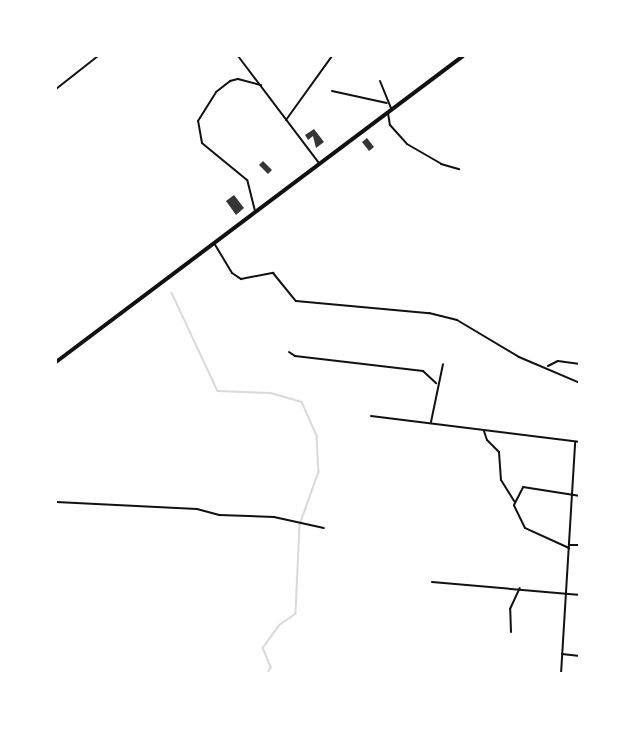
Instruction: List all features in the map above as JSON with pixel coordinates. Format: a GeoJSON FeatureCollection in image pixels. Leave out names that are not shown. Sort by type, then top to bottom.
{"type":"FeatureCollection","features":[{"type":"Feature","properties":{"kind":"main road"},"geometry":{"type":"LineString","coordinates":[[56,362],[463,56]]}},
{"type":"Feature","properties":{"kind":"street"},"geometry":{"type":"LineString","coordinates":[[56,89],[98,56]]}},
{"type":"Feature","properties":{"kind":"street"},"geometry":{"type":"LineString","coordinates":[[238,56],[319,163]]}},
{"type":"Feature","properties":{"kind":"street"},"geometry":{"type":"LineString","coordinates":[[286,120],[332,56]]}},
{"type":"Feature","properties":{"kind":"street"},"geometry":{"type":"LineString","coordinates":[[255,211],[247,180],[202,143],[198,121],[216,92],[230,81],[238,79],[261,85]]}},
{"type":"Feature","properties":{"kind":"street"},"geometry":{"type":"LineString","coordinates":[[380,81],[390,111],[390,125],[407,144],[441,164],[459,169]]}},
{"type":"Feature","properties":{"kind":"street"},"geometry":{"type":"LineString","coordinates":[[332,91],[387,103]]}},
{"type":"Feature","properties":{"kind":"street"},"geometry":{"type":"LineString","coordinates":[[214,243],[236,277],[248,280],[273,273],[296,300],[429,313],[457,320],[519,357],[547,367],[579,383]]}},
{"type":"Feature","properties":{"kind":"street"},"geometry":{"type":"LineString","coordinates":[[289,352],[296,356],[423,371],[436,383]]}},
{"type":"Feature","properties":{"kind":"street"},"geometry":{"type":"LineString","coordinates":[[547,367],[558,361],[579,363]]}},
{"type":"Feature","properties":{"kind":"street"},"geometry":{"type":"LineString","coordinates":[[430,422],[436,383],[443,364]]}},
{"type":"Feature","properties":{"kind":"street"},"geometry":{"type":"LineString","coordinates":[[371,416],[402,422],[430,422],[579,442]]}},
{"type":"Feature","properties":{"kind":"street"},"geometry":{"type":"LineString","coordinates":[[484,431],[487,440],[500,452],[501,480],[514,499],[514,505],[525,528],[569,546],[579,545]]}},
{"type":"Feature","properties":{"kind":"street"},"geometry":{"type":"LineString","coordinates":[[561,674],[575,441]]}},
{"type":"Feature","properties":{"kind":"street"},"geometry":{"type":"LineString","coordinates":[[514,505],[523,487],[579,496]]}},
{"type":"Feature","properties":{"kind":"street"},"geometry":{"type":"LineString","coordinates":[[56,502],[197,509],[219,514],[274,517],[324,528]]}},
{"type":"Feature","properties":{"kind":"street"},"geometry":{"type":"LineString","coordinates":[[432,582],[579,595]]}},
{"type":"Feature","properties":{"kind":"street"},"geometry":{"type":"LineString","coordinates":[[511,632],[511,603],[520,588]]}},
{"type":"Feature","properties":{"kind":"street"},"geometry":{"type":"LineString","coordinates":[[562,654],[579,656]]}},
{"type":"Feature","properties":{"kind":"building"},"geometry":{"type":"Polygon","coordinates":[[[314,129],[324,142],[316,148],[313,136],[308,140],[305,135],[314,129]]]}},
{"type":"Feature","properties":{"kind":"building"},"geometry":{"type":"Polygon","coordinates":[[[367,138],[374,147],[369,151],[362,142],[367,138]]]}},
{"type":"Feature","properties":{"kind":"building"},"geometry":{"type":"Polygon","coordinates":[[[263,161],[272,170],[268,174],[259,165],[263,161]]]}},
{"type":"Feature","properties":{"kind":"building"},"geometry":{"type":"Polygon","coordinates":[[[234,195],[244,208],[236,215],[226,201],[234,195]]]}},
{"type":"Feature","properties":{"kind":"waterway"},"geometry":{"type":"LineString","coordinates":[[172,293],[218,391],[271,393],[302,402],[317,436],[319,472],[300,525],[296,614],[280,625],[263,648],[271,667],[268,674]]}}]}
